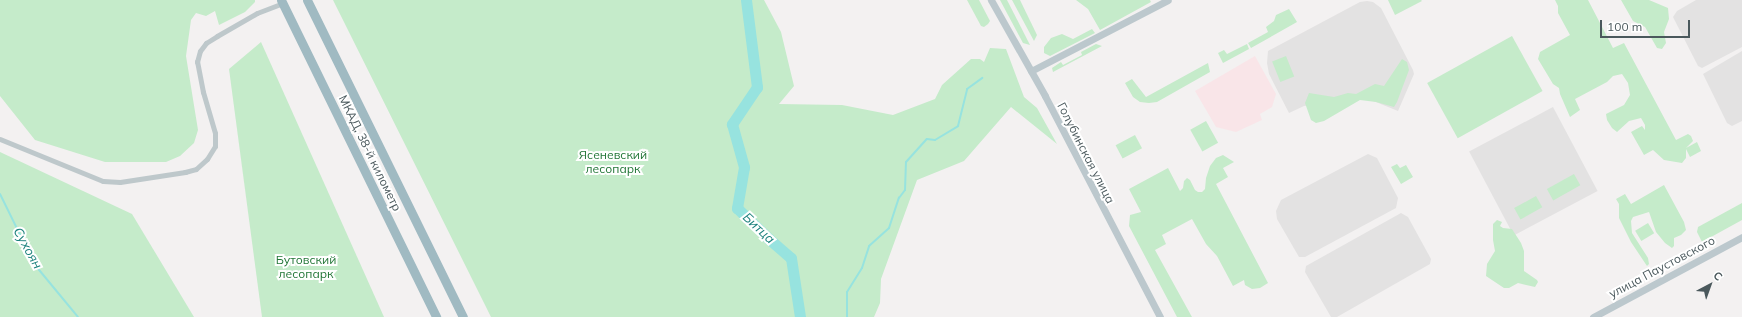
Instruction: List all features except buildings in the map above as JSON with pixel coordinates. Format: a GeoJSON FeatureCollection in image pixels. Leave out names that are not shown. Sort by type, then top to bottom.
{"type":"FeatureCollection","features":[{"type":"Feature","properties":{"kind":"highway","name":"МКАД, 38-й километр"},"geometry":{"type":"LineString","coordinates":[[307,0],[463,317]]}},
{"type":"Feature","properties":{"kind":"highway","name":"МКАД, 38-й километр"},"geometry":{"type":"LineString","coordinates":[[282,2],[436,317]]}},
{"type":"Feature","properties":{"kind":"main road","name":"Голубинская улица"},"geometry":{"type":"LineString","coordinates":[[991,0],[1031,72],[1160,317]]}},
{"type":"Feature","properties":{"kind":"main road"},"geometry":{"type":"LineString","coordinates":[[1031,72],[1168,0]]}},
{"type":"Feature","properties":{"kind":"main road","name":"улица Паустовского"},"geometry":{"type":"LineString","coordinates":[[1593,317],[1742,237]]}},
{"type":"Feature","properties":{"kind":"street"},"geometry":{"type":"LineString","coordinates":[[0,138],[103,181],[120,182],[196,169],[207,159],[215,146],[215,133],[203,92],[197,62],[200,51],[216,36],[257,13],[282,2]]}},
{"type":"Feature","properties":{"kind":"shaded area"},"geometry":{"type":"Polygon","coordinates":[[[1696,0],[1742,0],[1742,47],[1702,68],[1698,66],[1673,17],[1677,11],[1696,0]]]}},
{"type":"Feature","properties":{"kind":"shaded area"},"geometry":{"type":"Polygon","coordinates":[[[1360,2],[1373,2],[1381,8],[1413,70],[1414,74],[1398,111],[1366,98],[1304,106],[1289,113],[1269,74],[1267,63],[1268,51],[1360,2]]]}},
{"type":"Feature","properties":{"kind":"shaded area"},"geometry":{"type":"Polygon","coordinates":[[[1742,51],[1742,121],[1732,126],[1727,123],[1703,74],[1742,51]]]}},
{"type":"Feature","properties":{"kind":"shaded area"},"geometry":{"type":"Polygon","coordinates":[[[1255,56],[1276,94],[1272,107],[1260,114],[1262,120],[1236,132],[1216,127],[1195,91],[1255,56]]]}},
{"type":"Feature","properties":{"kind":"shaded area"},"geometry":{"type":"Polygon","coordinates":[[[1553,107],[1598,191],[1514,235],[1469,152],[1553,107]]]}},
{"type":"Feature","properties":{"kind":"shaded area"},"geometry":{"type":"Polygon","coordinates":[[[1368,154],[1377,158],[1398,198],[1396,208],[1305,257],[1299,257],[1277,219],[1276,211],[1281,200],[1368,154]]]}},
{"type":"Feature","properties":{"kind":"shaded area"},"geometry":{"type":"Polygon","coordinates":[[[1401,213],[1408,217],[1431,259],[1430,264],[1337,317],[1331,317],[1305,272],[1306,266],[1401,213]]]}},
{"type":"Feature","properties":{"kind":"green space"},"geometry":{"type":"Polygon","coordinates":[[[0,0],[255,0],[255,2],[245,12],[219,25],[215,11],[206,16],[196,13],[191,20],[186,56],[198,130],[194,143],[180,156],[166,162],[105,162],[35,140],[0,96],[0,0]]]}},
{"type":"Feature","properties":{"kind":"green space","name":"Ясеневский лесопарк"},"geometry":{"type":"Polygon","coordinates":[[[333,0],[764,0],[781,32],[794,86],[779,104],[842,105],[893,115],[935,99],[942,85],[971,59],[980,59],[984,62],[990,48],[1006,49],[1024,97],[1037,108],[1057,144],[1011,107],[964,161],[917,180],[881,279],[880,303],[874,317],[491,317],[333,0]]]}},
{"type":"Feature","properties":{"kind":"green space"},"geometry":{"type":"Polygon","coordinates":[[[967,0],[979,0],[990,21],[984,27],[981,26],[967,0]]]}},
{"type":"Feature","properties":{"kind":"green space"},"geometry":{"type":"Polygon","coordinates":[[[1000,0],[1007,0],[1030,45],[1023,43],[1000,0]]]}},
{"type":"Feature","properties":{"kind":"green space"},"geometry":{"type":"Polygon","coordinates":[[[1012,0],[1020,0],[1037,35],[1034,41],[1012,0]]]}},
{"type":"Feature","properties":{"kind":"green space"},"geometry":{"type":"Polygon","coordinates":[[[1076,0],[1150,0],[1151,2],[1100,30],[1088,9],[1076,0]]]}},
{"type":"Feature","properties":{"kind":"green space"},"geometry":{"type":"Polygon","coordinates":[[[1388,0],[1421,0],[1422,1],[1395,15],[1388,0]]]}},
{"type":"Feature","properties":{"kind":"green space"},"geometry":{"type":"Polygon","coordinates":[[[1555,0],[1588,0],[1613,48],[1624,43],[1676,140],[1688,134],[1691,136],[1693,141],[1686,148],[1697,142],[1701,151],[1690,157],[1686,149],[1686,158],[1682,163],[1664,160],[1653,150],[1644,155],[1631,132],[1642,126],[1645,130],[1645,125],[1641,118],[1629,121],[1617,132],[1612,128],[1607,120],[1606,114],[1624,105],[1630,95],[1628,83],[1622,74],[1613,76],[1607,82],[1575,99],[1580,110],[1570,117],[1559,88],[1553,84],[1538,59],[1540,52],[1570,35],[1558,13],[1558,6],[1555,0]]]}},
{"type":"Feature","properties":{"kind":"green space"},"geometry":{"type":"Polygon","coordinates":[[[1621,0],[1649,0],[1668,8],[1669,19],[1664,32],[1666,43],[1662,49],[1657,48],[1645,27],[1633,21],[1621,0]]]}},
{"type":"Feature","properties":{"kind":"green space"},"geometry":{"type":"Polygon","coordinates":[[[1289,9],[1297,22],[1251,48],[1248,43],[1268,32],[1266,27],[1274,21],[1276,15],[1289,9]]]}},
{"type":"Feature","properties":{"kind":"green space"},"geometry":{"type":"Polygon","coordinates":[[[1092,29],[1095,33],[1050,56],[1044,53],[1044,47],[1051,38],[1062,34],[1073,39],[1092,29]]]}},
{"type":"Feature","properties":{"kind":"green space"},"geometry":{"type":"Polygon","coordinates":[[[1512,36],[1543,91],[1458,138],[1427,83],[1512,36]]]}},
{"type":"Feature","properties":{"kind":"green space","name":"Бутовский лесопарк"},"geometry":{"type":"Polygon","coordinates":[[[261,42],[384,317],[262,317],[229,69],[261,42]]]}},
{"type":"Feature","properties":{"kind":"green space"},"geometry":{"type":"Polygon","coordinates":[[[1096,44],[1102,46],[1053,72],[1052,68],[1061,62],[1063,65],[1082,55],[1081,52],[1096,44]]]}},
{"type":"Feature","properties":{"kind":"green space"},"geometry":{"type":"Polygon","coordinates":[[[1247,44],[1249,49],[1223,63],[1218,53],[1224,50],[1227,54],[1247,44]]]}},
{"type":"Feature","properties":{"kind":"green space"},"geometry":{"type":"Polygon","coordinates":[[[1286,56],[1294,76],[1280,82],[1272,62],[1286,56]]]}},
{"type":"Feature","properties":{"kind":"green space"},"geometry":{"type":"Polygon","coordinates":[[[1402,59],[1407,62],[1409,70],[1394,107],[1376,102],[1360,100],[1324,121],[1316,123],[1311,120],[1305,103],[1309,93],[1334,97],[1348,93],[1356,94],[1375,84],[1384,86],[1402,59]]]}},
{"type":"Feature","properties":{"kind":"green space"},"geometry":{"type":"Polygon","coordinates":[[[1208,63],[1210,72],[1157,102],[1140,102],[1133,97],[1125,83],[1132,79],[1146,97],[1208,63]]]}},
{"type":"Feature","properties":{"kind":"green space"},"geometry":{"type":"Polygon","coordinates":[[[1206,121],[1218,143],[1202,152],[1190,130],[1206,121]]]}},
{"type":"Feature","properties":{"kind":"green space"},"geometry":{"type":"Polygon","coordinates":[[[1135,135],[1142,148],[1123,159],[1116,145],[1135,135]]]}},
{"type":"Feature","properties":{"kind":"green space"},"geometry":{"type":"Polygon","coordinates":[[[0,152],[132,214],[194,317],[0,317],[0,152]]]}},
{"type":"Feature","properties":{"kind":"green space"},"geometry":{"type":"Polygon","coordinates":[[[1223,155],[1234,162],[1223,168],[1228,177],[1216,184],[1268,283],[1260,288],[1252,289],[1245,285],[1244,280],[1233,286],[1217,256],[1206,244],[1192,219],[1162,235],[1166,244],[1155,250],[1192,317],[1177,317],[1129,226],[1130,215],[1141,212],[1129,189],[1168,168],[1180,191],[1183,188],[1184,181],[1187,178],[1190,180],[1195,190],[1202,192],[1205,189],[1206,178],[1210,166],[1216,158],[1223,155]]]}},
{"type":"Feature","properties":{"kind":"green space"},"geometry":{"type":"Polygon","coordinates":[[[1397,164],[1400,168],[1406,165],[1413,177],[1401,184],[1391,167],[1397,164]]]}},
{"type":"Feature","properties":{"kind":"green space"},"geometry":{"type":"Polygon","coordinates":[[[1574,174],[1580,185],[1553,200],[1547,189],[1574,174]]]}},
{"type":"Feature","properties":{"kind":"green space"},"geometry":{"type":"Polygon","coordinates":[[[1664,185],[1684,222],[1686,230],[1681,235],[1674,238],[1674,246],[1672,248],[1665,243],[1656,232],[1649,212],[1633,217],[1631,221],[1632,233],[1648,258],[1649,264],[1647,266],[1631,242],[1619,218],[1619,204],[1616,199],[1625,194],[1631,204],[1664,185]]]}},
{"type":"Feature","properties":{"kind":"green space"},"geometry":{"type":"Polygon","coordinates":[[[1536,196],[1542,207],[1520,219],[1514,208],[1536,196]]]}},
{"type":"Feature","properties":{"kind":"green space"},"geometry":{"type":"Polygon","coordinates":[[[1742,203],[1742,220],[1702,242],[1697,232],[1698,227],[1742,203]]]}},
{"type":"Feature","properties":{"kind":"green space"},"geometry":{"type":"Polygon","coordinates":[[[1497,220],[1502,222],[1500,226],[1503,228],[1512,229],[1521,243],[1524,251],[1524,271],[1537,280],[1538,282],[1535,287],[1518,283],[1509,288],[1504,288],[1486,276],[1487,264],[1495,251],[1493,224],[1497,220]]]}},
{"type":"Feature","properties":{"kind":"green space"},"geometry":{"type":"Polygon","coordinates":[[[1648,223],[1654,233],[1641,241],[1635,231],[1648,223]]]}},
{"type":"Feature","properties":{"kind":"waterway","name":"Битца"},"geometry":{"type":"LineString","coordinates":[[746,0],[757,87],[732,124],[744,167],[737,208],[791,258],[800,317]]}},
{"type":"Feature","properties":{"kind":"waterway"},"geometry":{"type":"LineString","coordinates":[[847,317],[847,292],[862,268],[869,246],[889,228],[899,198],[905,190],[906,162],[927,139],[935,140],[958,126],[967,89],[982,78]]}},
{"type":"Feature","properties":{"kind":"waterway","name":"Сухоян"},"geometry":{"type":"LineString","coordinates":[[0,194],[35,265],[78,317]]}}]}
